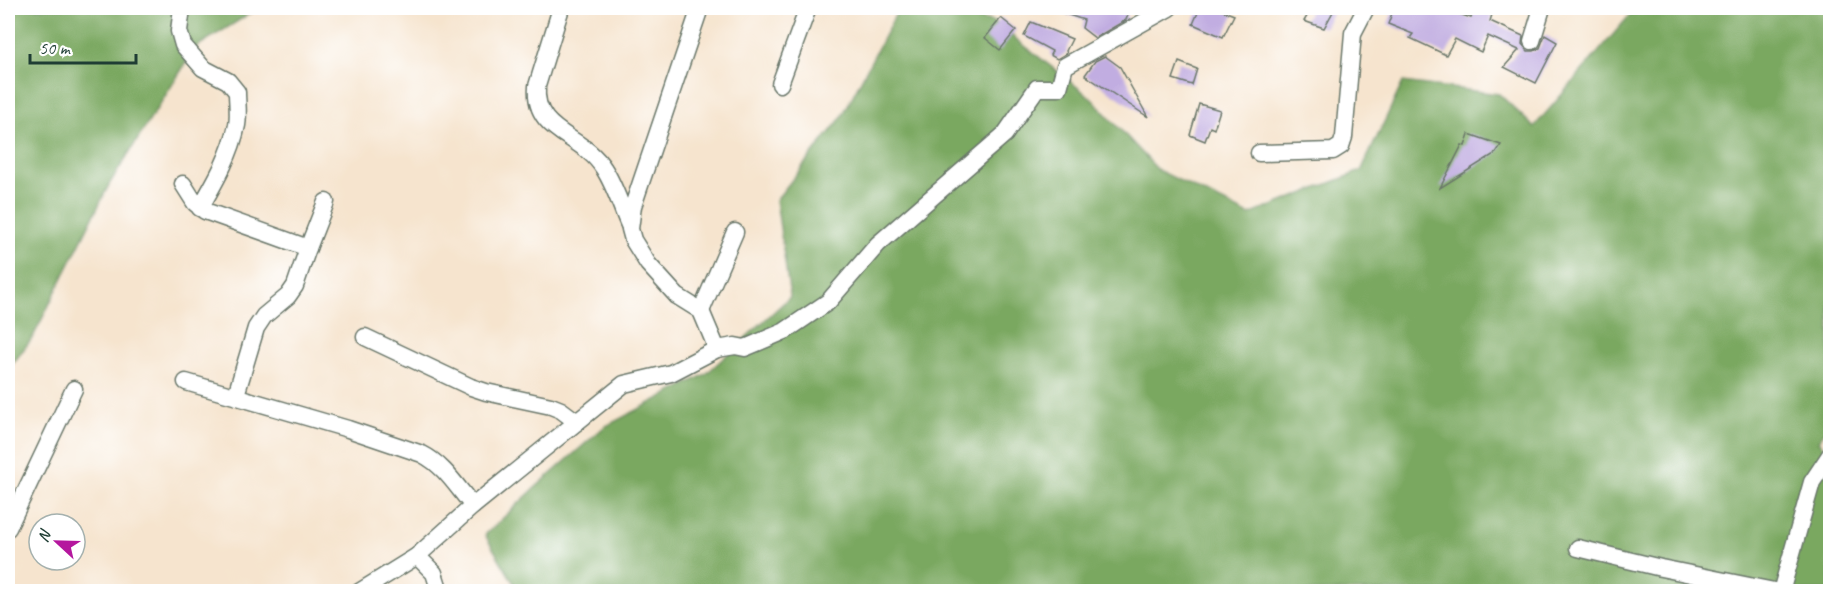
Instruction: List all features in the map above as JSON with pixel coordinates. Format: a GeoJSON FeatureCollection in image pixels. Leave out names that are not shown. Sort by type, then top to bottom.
{"type":"FeatureCollection","features":[{"type":"Feature","properties":{"kind":"street"},"geometry":{"type":"LineString","coordinates":[[182,8],[179,31],[183,45],[203,68],[228,81],[237,92],[237,123],[231,144],[217,178],[200,208]]}},
{"type":"Feature","properties":{"kind":"street"},"geometry":{"type":"LineString","coordinates":[[561,8],[537,86],[536,97],[546,121],[583,146],[605,170],[633,240],[648,264],[677,296],[701,312],[717,349]]}},
{"type":"Feature","properties":{"kind":"street"},"geometry":{"type":"LineString","coordinates":[[630,229],[633,206],[700,8]]}},
{"type":"Feature","properties":{"kind":"street"},"geometry":{"type":"LineString","coordinates":[[780,84],[808,8]]}},
{"type":"Feature","properties":{"kind":"street"},"geometry":{"type":"LineString","coordinates":[[359,591],[417,556],[473,506],[624,384],[671,373],[717,349],[735,346],[745,348],[785,331],[828,302],[878,244],[1005,134],[1037,88],[1059,88],[1065,66],[1169,8]]}},
{"type":"Feature","properties":{"kind":"street"},"geometry":{"type":"LineString","coordinates":[[1259,153],[1333,151],[1341,146],[1344,137],[1353,33],[1366,8]]}},
{"type":"Feature","properties":{"kind":"street"},"geometry":{"type":"LineString","coordinates":[[1532,41],[1542,8]]}},
{"type":"Feature","properties":{"kind":"street"},"geometry":{"type":"LineString","coordinates":[[183,184],[200,208],[308,248]]}},
{"type":"Feature","properties":{"kind":"street"},"geometry":{"type":"LineString","coordinates":[[236,395],[256,328],[264,316],[288,296],[295,286],[326,202]]}},
{"type":"Feature","properties":{"kind":"street"},"geometry":{"type":"LineString","coordinates":[[701,312],[735,232]]}},
{"type":"Feature","properties":{"kind":"street"},"geometry":{"type":"LineString","coordinates":[[365,337],[471,387],[551,406],[561,410],[577,422]]}},
{"type":"Feature","properties":{"kind":"street"},"geometry":{"type":"LineString","coordinates":[[186,382],[348,429],[422,454],[433,459],[473,506]]}},
{"type":"Feature","properties":{"kind":"street"},"geometry":{"type":"LineString","coordinates":[[8,528],[74,389]]}},
{"type":"Feature","properties":{"kind":"street"},"geometry":{"type":"LineString","coordinates":[[1578,548],[1661,568],[1780,591],[1812,482],[1830,455]]}},
{"type":"Feature","properties":{"kind":"street"},"geometry":{"type":"LineString","coordinates":[[417,556],[434,573],[440,591]]}},
{"type":"Feature","properties":{"kind":"green space"},"geometry":{"type":"Polygon","coordinates":[[[8,8],[259,8],[196,47],[110,183],[33,337],[8,370],[8,8]]]}},
{"type":"Feature","properties":{"kind":"green space"},"geometry":{"type":"Polygon","coordinates":[[[899,8],[923,8],[993,21],[1090,97],[1158,170],[1249,215],[1361,171],[1403,82],[1499,94],[1534,127],[1629,16],[1645,8],[1830,8],[1830,425],[1818,441],[1830,455],[1830,591],[519,592],[485,535],[604,427],[706,374],[790,297],[776,200],[841,118],[899,8]]]}},
{"type":"Feature","properties":{"kind":"building"},"geometry":{"type":"Polygon","coordinates":[[[1053,8],[1102,8],[1128,14],[1126,20],[1095,38],[1082,28],[1084,20],[1053,10],[1053,8]]]}},
{"type":"Feature","properties":{"kind":"building"},"geometry":{"type":"Polygon","coordinates":[[[1200,8],[1216,8],[1234,15],[1223,37],[1193,24],[1200,8]]]}},
{"type":"Feature","properties":{"kind":"building"},"geometry":{"type":"Polygon","coordinates":[[[1312,8],[1335,8],[1324,28],[1304,21],[1312,8]]]}},
{"type":"Feature","properties":{"kind":"building"},"geometry":{"type":"Polygon","coordinates":[[[1394,8],[1441,8],[1471,18],[1475,8],[1494,8],[1490,21],[1523,36],[1522,44],[1528,51],[1540,48],[1545,35],[1557,42],[1536,83],[1504,67],[1519,50],[1488,36],[1481,52],[1455,39],[1446,55],[1410,38],[1413,34],[1388,24],[1394,8]]]}},
{"type":"Feature","properties":{"kind":"building"},"geometry":{"type":"Polygon","coordinates":[[[1001,18],[1016,30],[1000,50],[985,38],[1001,18]]]}},
{"type":"Feature","properties":{"kind":"building"},"geometry":{"type":"Polygon","coordinates":[[[1031,22],[1072,39],[1067,53],[1057,59],[1050,55],[1052,51],[1024,36],[1031,22]]]}},
{"type":"Feature","properties":{"kind":"building"},"geometry":{"type":"Polygon","coordinates":[[[1105,56],[1120,67],[1148,117],[1085,75],[1095,61],[1105,56]]]}},
{"type":"Feature","properties":{"kind":"building"},"geometry":{"type":"Polygon","coordinates":[[[1179,62],[1197,69],[1192,85],[1173,79],[1179,62]]]}},
{"type":"Feature","properties":{"kind":"building"},"geometry":{"type":"Polygon","coordinates":[[[1199,104],[1220,110],[1214,129],[1210,127],[1205,141],[1190,135],[1199,104]]]}},
{"type":"Feature","properties":{"kind":"building"},"geometry":{"type":"Polygon","coordinates":[[[1469,134],[1501,145],[1496,153],[1440,188],[1462,145],[1465,146],[1469,134]]]}}]}
